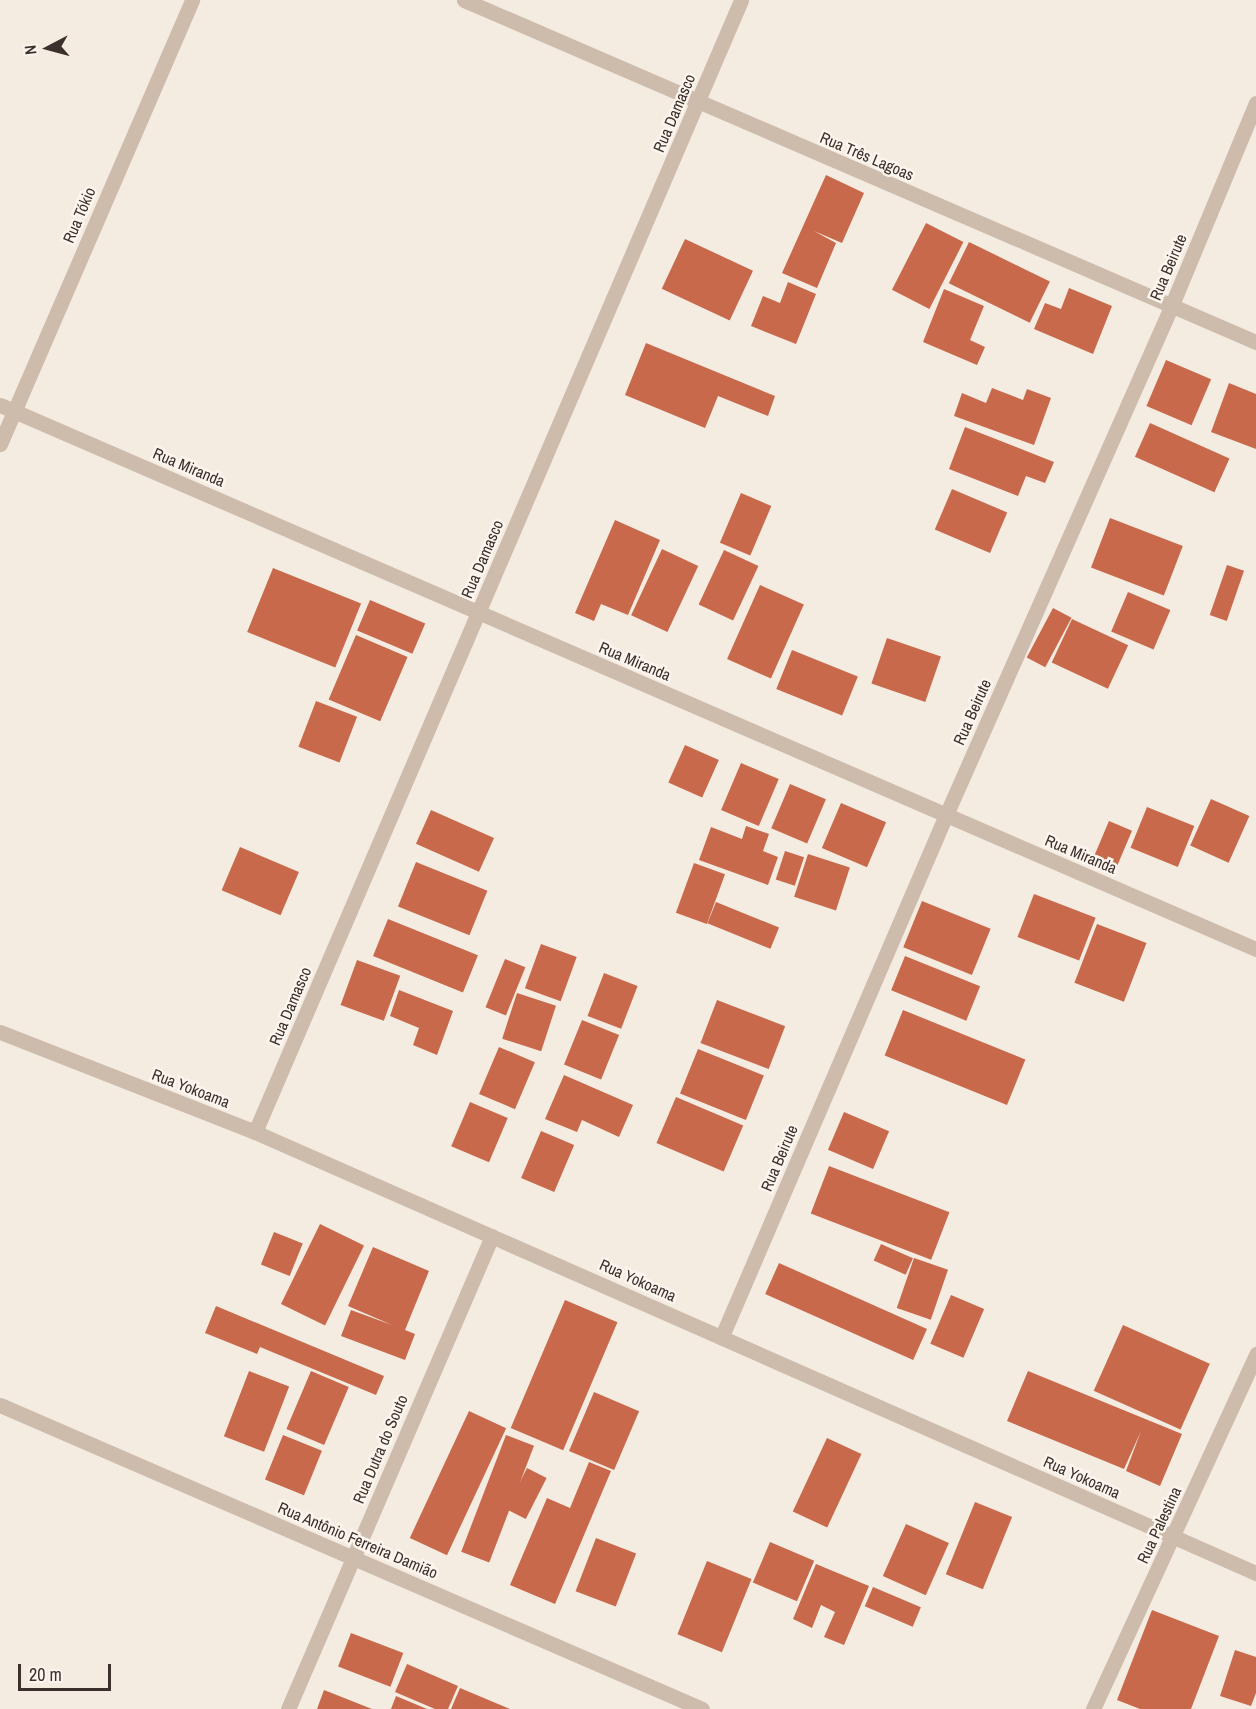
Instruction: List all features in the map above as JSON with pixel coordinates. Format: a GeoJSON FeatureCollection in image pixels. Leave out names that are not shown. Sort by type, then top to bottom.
{"type":"FeatureCollection","features":[{"type":"Feature","properties":{"kind":"street","name":"Rua Tókio"},"geometry":{"type":"LineString","coordinates":[[0,444],[7,408],[192,0]]}},
{"type":"Feature","properties":{"kind":"street","name":"Rua Três Lagoas"},"geometry":{"type":"LineString","coordinates":[[464,0],[1256,342]]}},
{"type":"Feature","properties":{"kind":"street","name":"Rua Damasco"},"geometry":{"type":"LineString","coordinates":[[255,1132],[741,0]]}},
{"type":"Feature","properties":{"kind":"street","name":"Rua Beirute"},"geometry":{"type":"LineString","coordinates":[[722,1336],[946,815],[1171,307],[1256,103]]}},
{"type":"Feature","properties":{"kind":"street","name":"Rua Miranda"},"geometry":{"type":"LineString","coordinates":[[7,408],[1256,949]]}},
{"type":"Feature","properties":{"kind":"street","name":"Rua Yokoama"},"geometry":{"type":"LineString","coordinates":[[0,1032],[255,1132],[1256,1573]]}},
{"type":"Feature","properties":{"kind":"street","name":"Rua Dutra do Souto"},"geometry":{"type":"LineString","coordinates":[[288,1709],[492,1236]]}},
{"type":"Feature","properties":{"kind":"street","name":"Rua Palestina"},"geometry":{"type":"LineString","coordinates":[[1093,1709],[1256,1354]]}},
{"type":"Feature","properties":{"kind":"street","name":"Rua Antônio Ferreira Damião"},"geometry":{"type":"LineString","coordinates":[[0,1405],[702,1709]]}},
{"type":"Feature","properties":{"kind":"building"},"geometry":{"type":"Polygon","coordinates":[[[826,175],[864,193],[842,243],[814,231],[836,243],[817,288],[782,273],[826,175]]]}},
{"type":"Feature","properties":{"kind":"building"},"geometry":{"type":"Polygon","coordinates":[[[926,223],[963,242],[929,309],[892,290],[926,223]]]}},
{"type":"Feature","properties":{"kind":"building"},"geometry":{"type":"Polygon","coordinates":[[[685,239],[753,271],[730,321],[662,289],[685,239]]]}},
{"type":"Feature","properties":{"kind":"building"},"geometry":{"type":"Polygon","coordinates":[[[969,242],[1050,281],[1030,323],[949,283],[969,242]]]}},
{"type":"Feature","properties":{"kind":"building"},"geometry":{"type":"Polygon","coordinates":[[[788,282],[816,294],[796,344],[751,326],[763,296],[780,303],[788,282]]]}},
{"type":"Feature","properties":{"kind":"building"},"geometry":{"type":"Polygon","coordinates":[[[1069,288],[1112,306],[1093,354],[1034,329],[1045,303],[1061,309],[1069,288]]]}},
{"type":"Feature","properties":{"kind":"building"},"geometry":{"type":"Polygon","coordinates":[[[944,289],[984,306],[970,340],[985,347],[977,365],[923,342],[944,289]]]}},
{"type":"Feature","properties":{"kind":"building"},"geometry":{"type":"Polygon","coordinates":[[[646,343],[775,396],[768,416],[718,396],[705,428],[625,395],[646,343]]]}},
{"type":"Feature","properties":{"kind":"building"},"geometry":{"type":"Polygon","coordinates":[[[1166,360],[1211,379],[1192,425],[1146,406],[1166,360]]]}},
{"type":"Feature","properties":{"kind":"building"},"geometry":{"type":"Polygon","coordinates":[[[1229,383],[1256,394],[1256,449],[1211,432],[1229,383]]]}},
{"type":"Feature","properties":{"kind":"building"},"geometry":{"type":"Polygon","coordinates":[[[992,388],[1023,400],[1027,389],[1051,398],[1034,445],[954,416],[962,393],[986,403],[992,388]]]}},
{"type":"Feature","properties":{"kind":"building"},"geometry":{"type":"Polygon","coordinates":[[[1150,423],[1229,458],[1214,492],[1135,457],[1150,423]]]}},
{"type":"Feature","properties":{"kind":"building"},"geometry":{"type":"Polygon","coordinates":[[[965,427],[1054,462],[1045,483],[1026,476],[1018,496],[949,469],[965,427]]]}},
{"type":"Feature","properties":{"kind":"building"},"geometry":{"type":"Polygon","coordinates":[[[952,489],[1007,512],[990,553],[935,530],[952,489]]]}},
{"type":"Feature","properties":{"kind":"building"},"geometry":{"type":"Polygon","coordinates":[[[741,493],[771,506],[750,556],[720,543],[741,493]]]}},
{"type":"Feature","properties":{"kind":"building"},"geometry":{"type":"Polygon","coordinates":[[[1110,518],[1183,546],[1164,595],[1091,567],[1110,518]]]}},
{"type":"Feature","properties":{"kind":"building"},"geometry":{"type":"Polygon","coordinates":[[[615,520],[660,540],[628,615],[601,604],[594,621],[575,613],[615,520]]]}},
{"type":"Feature","properties":{"kind":"building"},"geometry":{"type":"Polygon","coordinates":[[[662,549],[698,566],[667,632],[631,615],[662,549]]]}},
{"type":"Feature","properties":{"kind":"building"},"geometry":{"type":"Polygon","coordinates":[[[724,550],[758,566],[733,620],[699,604],[724,550]]]}},
{"type":"Feature","properties":{"kind":"building"},"geometry":{"type":"Polygon","coordinates":[[[1227,565],[1244,571],[1227,621],[1210,615],[1227,565]]]}},
{"type":"Feature","properties":{"kind":"building"},"geometry":{"type":"Polygon","coordinates":[[[273,568],[361,604],[335,668],[247,632],[273,568]]]}},
{"type":"Feature","properties":{"kind":"building"},"geometry":{"type":"Polygon","coordinates":[[[760,585],[804,605],[771,679],[727,659],[760,585]]]}},
{"type":"Feature","properties":{"kind":"building"},"geometry":{"type":"Polygon","coordinates":[[[1128,592],[1170,610],[1154,650],[1111,632],[1128,592]]]}},
{"type":"Feature","properties":{"kind":"building"},"geometry":{"type":"Polygon","coordinates":[[[370,600],[425,623],[412,654],[357,630],[370,600]]]}},
{"type":"Feature","properties":{"kind":"building"},"geometry":{"type":"Polygon","coordinates":[[[1053,608],[1072,618],[1045,667],[1027,657],[1053,608]]]}},
{"type":"Feature","properties":{"kind":"building"},"geometry":{"type":"Polygon","coordinates":[[[1072,619],[1128,645],[1108,689],[1052,663],[1072,619]]]}},
{"type":"Feature","properties":{"kind":"building"},"geometry":{"type":"Polygon","coordinates":[[[356,635],[408,657],[380,721],[329,699],[356,635]]]}},
{"type":"Feature","properties":{"kind":"building"},"geometry":{"type":"Polygon","coordinates":[[[887,638],[941,657],[925,702],[871,683],[887,638]]]}},
{"type":"Feature","properties":{"kind":"building"},"geometry":{"type":"Polygon","coordinates":[[[792,650],[858,677],[842,716],[776,689],[792,650]]]}},
{"type":"Feature","properties":{"kind":"building"},"geometry":{"type":"Polygon","coordinates":[[[316,701],[357,717],[340,763],[298,747],[316,701]]]}},
{"type":"Feature","properties":{"kind":"building"},"geometry":{"type":"Polygon","coordinates":[[[685,745],[719,760],[702,798],[668,782],[685,745]]]}},
{"type":"Feature","properties":{"kind":"building"},"geometry":{"type":"Polygon","coordinates":[[[741,763],[779,779],[759,826],[721,810],[741,763]]]}},
{"type":"Feature","properties":{"kind":"building"},"geometry":{"type":"Polygon","coordinates":[[[790,784],[826,799],[807,843],[771,828],[790,784]]]}},
{"type":"Feature","properties":{"kind":"building"},"geometry":{"type":"Polygon","coordinates":[[[1211,799],[1249,816],[1229,863],[1190,846],[1211,799]]]}},
{"type":"Feature","properties":{"kind":"building"},"geometry":{"type":"Polygon","coordinates":[[[841,803],[886,822],[867,867],[822,848],[841,803]]]}},
{"type":"Feature","properties":{"kind":"building"},"geometry":{"type":"Polygon","coordinates":[[[1147,807],[1194,826],[1178,867],[1131,848],[1147,807]]]}},
{"type":"Feature","properties":{"kind":"building"},"geometry":{"type":"Polygon","coordinates":[[[431,810],[494,838],[479,872],[416,844],[431,810]]]}},
{"type":"Feature","properties":{"kind":"building"},"geometry":{"type":"Polygon","coordinates":[[[1109,821],[1132,831],[1116,869],[1093,860],[1109,821]]]}},
{"type":"Feature","properties":{"kind":"building"},"geometry":{"type":"Polygon","coordinates":[[[746,826],[769,834],[763,851],[778,857],[768,885],[699,860],[711,827],[742,839],[746,826]]]}},
{"type":"Feature","properties":{"kind":"building"},"geometry":{"type":"Polygon","coordinates":[[[240,847],[299,872],[281,915],[222,890],[240,847]]]}},
{"type":"Feature","properties":{"kind":"building"},"geometry":{"type":"Polygon","coordinates":[[[785,851],[804,857],[795,886],[776,880],[785,851]]]}},
{"type":"Feature","properties":{"kind":"building"},"geometry":{"type":"Polygon","coordinates":[[[808,854],[850,868],[836,910],[794,897],[808,854]]]}},
{"type":"Feature","properties":{"kind":"building"},"geometry":{"type":"Polygon","coordinates":[[[416,862],[487,891],[469,935],[398,907],[416,862]]]}},
{"type":"Feature","properties":{"kind":"building"},"geometry":{"type":"Polygon","coordinates":[[[694,863],[725,874],[707,924],[676,913],[694,863]]]}},
{"type":"Feature","properties":{"kind":"building"},"geometry":{"type":"Polygon","coordinates":[[[1034,894],[1096,918],[1079,961],[1018,937],[1034,894]]]}},
{"type":"Feature","properties":{"kind":"building"},"geometry":{"type":"Polygon","coordinates":[[[922,901],[991,929],[972,975],[903,947],[922,901]]]}},
{"type":"Feature","properties":{"kind":"building"},"geometry":{"type":"Polygon","coordinates":[[[716,902],[779,927],[770,949],[707,923],[716,902]]]}},
{"type":"Feature","properties":{"kind":"building"},"geometry":{"type":"Polygon","coordinates":[[[388,919],[478,955],[463,992],[373,956],[388,919]]]}},
{"type":"Feature","properties":{"kind":"building"},"geometry":{"type":"Polygon","coordinates":[[[1097,924],[1146,943],[1124,1002],[1074,983],[1097,924]]]}},
{"type":"Feature","properties":{"kind":"building"},"geometry":{"type":"Polygon","coordinates":[[[541,944],[577,957],[561,1001],[525,988],[541,944]]]}},
{"type":"Feature","properties":{"kind":"building"},"geometry":{"type":"Polygon","coordinates":[[[905,956],[980,986],[966,1021],[891,990],[905,956]]]}},
{"type":"Feature","properties":{"kind":"building"},"geometry":{"type":"Polygon","coordinates":[[[505,959],[525,967],[506,1015],[486,1007],[505,959]]]}},
{"type":"Feature","properties":{"kind":"building"},"geometry":{"type":"Polygon","coordinates":[[[357,960],[400,976],[384,1021],[341,1005],[357,960]]]}},
{"type":"Feature","properties":{"kind":"building"},"geometry":{"type":"Polygon","coordinates":[[[604,973],[638,986],[621,1029],[588,1016],[604,973]]]}},
{"type":"Feature","properties":{"kind":"building"},"geometry":{"type":"Polygon","coordinates":[[[399,990],[453,1011],[437,1055],[413,1045],[419,1028],[390,1016],[399,990]]]}},
{"type":"Feature","properties":{"kind":"building"},"geometry":{"type":"Polygon","coordinates":[[[517,993],[556,1006],[541,1051],[502,1039],[517,993]]]}},
{"type":"Feature","properties":{"kind":"building"},"geometry":{"type":"Polygon","coordinates":[[[717,1000],[785,1026],[769,1069],[701,1043],[717,1000]]]}},
{"type":"Feature","properties":{"kind":"building"},"geometry":{"type":"Polygon","coordinates":[[[903,1010],[1025,1059],[1007,1105],[885,1055],[903,1010]]]}},
{"type":"Feature","properties":{"kind":"building"},"geometry":{"type":"Polygon","coordinates":[[[582,1020],[619,1035],[601,1079],[564,1065],[582,1020]]]}},
{"type":"Feature","properties":{"kind":"building"},"geometry":{"type":"Polygon","coordinates":[[[499,1047],[535,1062],[515,1109],[479,1094],[499,1047]]]}},
{"type":"Feature","properties":{"kind":"building"},"geometry":{"type":"Polygon","coordinates":[[[698,1049],[764,1076],[746,1120],[680,1094],[698,1049]]]}},
{"type":"Feature","properties":{"kind":"building"},"geometry":{"type":"Polygon","coordinates":[[[564,1075],[633,1105],[619,1137],[582,1120],[577,1132],[545,1119],[564,1075]]]}},
{"type":"Feature","properties":{"kind":"building"},"geometry":{"type":"Polygon","coordinates":[[[676,1097],[743,1126],[724,1172],[656,1143],[676,1097]]]}},
{"type":"Feature","properties":{"kind":"building"},"geometry":{"type":"Polygon","coordinates":[[[470,1102],[508,1118],[489,1162],[451,1146],[470,1102]]]}},
{"type":"Feature","properties":{"kind":"building"},"geometry":{"type":"Polygon","coordinates":[[[844,1112],[889,1131],[873,1169],[828,1150],[844,1112]]]}},
{"type":"Feature","properties":{"kind":"building"},"geometry":{"type":"Polygon","coordinates":[[[541,1131],[574,1145],[554,1192],[521,1178],[541,1131]]]}},
{"type":"Feature","properties":{"kind":"building"},"geometry":{"type":"Polygon","coordinates":[[[829,1166],[949,1212],[931,1260],[811,1214],[829,1166]]]}},
{"type":"Feature","properties":{"kind":"building"},"geometry":{"type":"Polygon","coordinates":[[[320,1224],[364,1245],[325,1325],[281,1304],[320,1224]]]}},
{"type":"Feature","properties":{"kind":"building"},"geometry":{"type":"Polygon","coordinates":[[[274,1232],[303,1244],[290,1276],[261,1264],[274,1232]]]}},
{"type":"Feature","properties":{"kind":"building"},"geometry":{"type":"Polygon","coordinates":[[[881,1244],[913,1258],[906,1275],[874,1260],[881,1244]]]}},
{"type":"Feature","properties":{"kind":"building"},"geometry":{"type":"Polygon","coordinates":[[[373,1247],[429,1271],[405,1330],[415,1334],[405,1360],[341,1336],[351,1310],[392,1325],[348,1306],[373,1247]]]}},
{"type":"Feature","properties":{"kind":"building"},"geometry":{"type":"Polygon","coordinates":[[[914,1258],[948,1270],[931,1320],[897,1308],[914,1258]]]}},
{"type":"Feature","properties":{"kind":"building"},"geometry":{"type":"Polygon","coordinates":[[[779,1263],[927,1329],[913,1360],[765,1294],[779,1263]]]}},
{"type":"Feature","properties":{"kind":"building"},"geometry":{"type":"Polygon","coordinates":[[[951,1295],[984,1309],[963,1358],[930,1344],[951,1295]]]}},
{"type":"Feature","properties":{"kind":"building"},"geometry":{"type":"Polygon","coordinates":[[[565,1300],[617,1322],[563,1450],[511,1428],[565,1300]]]}},
{"type":"Feature","properties":{"kind":"building"},"geometry":{"type":"Polygon","coordinates":[[[216,1306],[384,1376],[376,1395],[260,1347],[257,1354],[205,1333],[216,1306]]]}},
{"type":"Feature","properties":{"kind":"building"},"geometry":{"type":"Polygon","coordinates":[[[1123,1325],[1210,1364],[1181,1429],[1094,1391],[1123,1325]]]}},
{"type":"Feature","properties":{"kind":"building"},"geometry":{"type":"Polygon","coordinates":[[[249,1371],[289,1386],[264,1452],[224,1436],[249,1371]]]}},
{"type":"Feature","properties":{"kind":"building"},"geometry":{"type":"Polygon","coordinates":[[[311,1371],[349,1387],[324,1445],[286,1429],[311,1371]]]}},
{"type":"Feature","properties":{"kind":"building"},"geometry":{"type":"Polygon","coordinates":[[[1028,1371],[1182,1434],[1160,1486],[1126,1471],[1141,1431],[1124,1469],[1007,1421],[1028,1371]]]}},
{"type":"Feature","properties":{"kind":"building"},"geometry":{"type":"Polygon","coordinates":[[[594,1392],[639,1411],[614,1470],[569,1451],[594,1392]]]}},
{"type":"Feature","properties":{"kind":"building"},"geometry":{"type":"Polygon","coordinates":[[[469,1411],[506,1428],[447,1555],[410,1538],[469,1411]]]}},
{"type":"Feature","properties":{"kind":"building"},"geometry":{"type":"Polygon","coordinates":[[[283,1435],[322,1451],[304,1495],[265,1480],[283,1435]]]}},
{"type":"Feature","properties":{"kind":"building"},"geometry":{"type":"Polygon","coordinates":[[[506,1435],[534,1446],[489,1562],[461,1552],[506,1435]]]}},
{"type":"Feature","properties":{"kind":"building"},"geometry":{"type":"Polygon","coordinates":[[[827,1438],[861,1454],[827,1527],[793,1511],[827,1438]]]}},
{"type":"Feature","properties":{"kind":"building"},"geometry":{"type":"Polygon","coordinates":[[[589,1462],[611,1471],[555,1604],[510,1585],[547,1498],[570,1508],[589,1462]]]}},
{"type":"Feature","properties":{"kind":"building"},"geometry":{"type":"Polygon","coordinates":[[[527,1468],[547,1478],[526,1519],[506,1509],[527,1468]]]}},
{"type":"Feature","properties":{"kind":"building"},"geometry":{"type":"Polygon","coordinates":[[[975,1502],[1012,1517],[983,1589],[946,1574],[975,1502]]]}},
{"type":"Feature","properties":{"kind":"building"},"geometry":{"type":"Polygon","coordinates":[[[906,1524],[949,1543],[926,1595],[883,1576],[906,1524]]]}},
{"type":"Feature","properties":{"kind":"building"},"geometry":{"type":"Polygon","coordinates":[[[596,1538],[636,1553],[616,1607],[576,1591],[596,1538]]]}},
{"type":"Feature","properties":{"kind":"building"},"geometry":{"type":"Polygon","coordinates":[[[770,1542],[814,1561],[797,1601],[753,1583],[770,1542]]]}},
{"type":"Feature","properties":{"kind":"building"},"geometry":{"type":"Polygon","coordinates":[[[707,1561],[752,1579],[722,1652],[677,1634],[707,1561]]]}},
{"type":"Feature","properties":{"kind":"building"},"geometry":{"type":"Polygon","coordinates":[[[816,1564],[869,1586],[844,1645],[824,1637],[835,1612],[821,1605],[812,1628],[793,1619],[816,1564]]]}},
{"type":"Feature","properties":{"kind":"building"},"geometry":{"type":"Polygon","coordinates":[[[873,1587],[921,1607],[913,1627],[865,1606],[873,1587]]]}},
{"type":"Feature","properties":{"kind":"building"},"geometry":{"type":"Polygon","coordinates":[[[1152,1610],[1219,1636],[1191,1709],[1140,1709],[1117,1700],[1152,1610]]]}},
{"type":"Feature","properties":{"kind":"building"},"geometry":{"type":"Polygon","coordinates":[[[351,1633],[403,1653],[390,1687],[338,1667],[351,1633]]]}},
{"type":"Feature","properties":{"kind":"building"},"geometry":{"type":"Polygon","coordinates":[[[1235,1650],[1256,1657],[1256,1693],[1251,1706],[1220,1696],[1235,1650]]]}},
{"type":"Feature","properties":{"kind":"building"},"geometry":{"type":"Polygon","coordinates":[[[407,1664],[458,1686],[448,1709],[435,1709],[395,1692],[407,1664]]]}},
{"type":"Feature","properties":{"kind":"building"},"geometry":{"type":"Polygon","coordinates":[[[460,1688],[510,1709],[451,1709],[460,1688]]]}},
{"type":"Feature","properties":{"kind":"building"},"geometry":{"type":"Polygon","coordinates":[[[324,1690],[372,1709],[317,1709],[324,1690]]]}},
{"type":"Feature","properties":{"kind":"building"},"geometry":{"type":"Polygon","coordinates":[[[396,1696],[427,1709],[391,1709],[396,1696]]]}}]}
